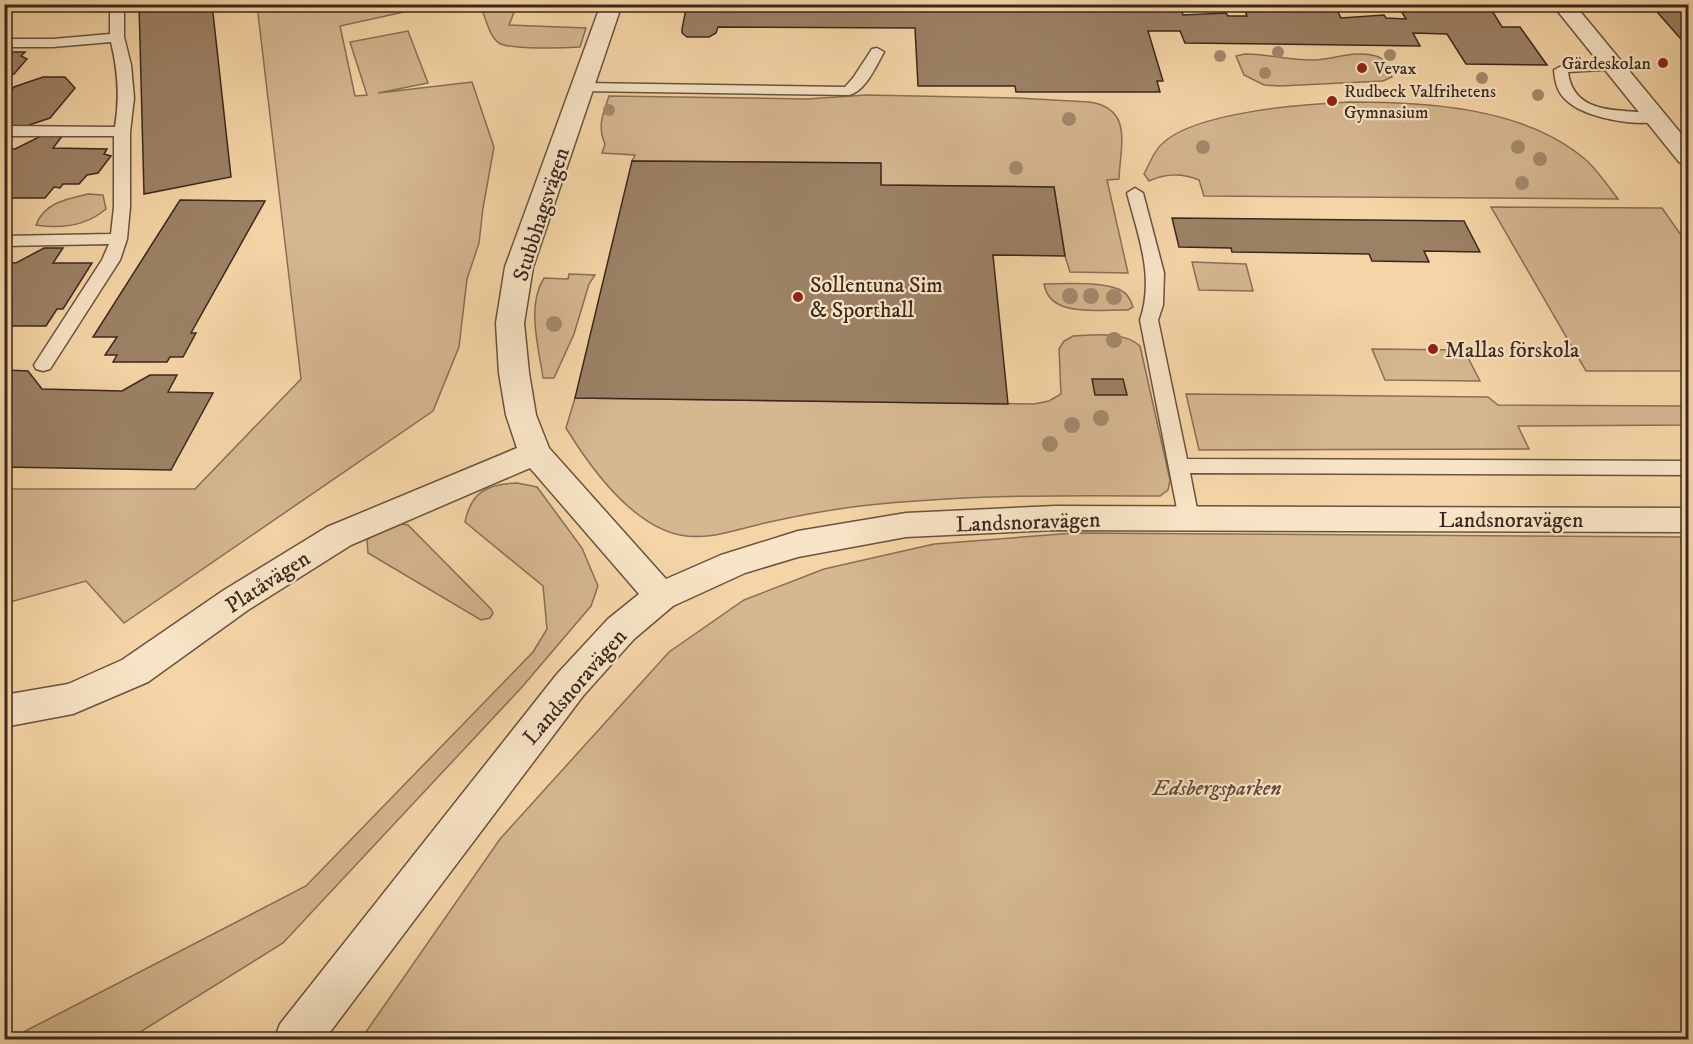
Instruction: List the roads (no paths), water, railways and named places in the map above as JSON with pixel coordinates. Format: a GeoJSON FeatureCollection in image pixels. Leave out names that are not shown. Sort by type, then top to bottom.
{"type":"FeatureCollection","features":[{"type":"Feature","properties":{"kind":"street","name":"Stubbhagsvägen"},"geometry":{"type":"LineString","coordinates":[[612,4],[519,267],[510,323],[514,373],[521,415],[535,453],[661,596]]}},
{"type":"Feature","properties":{"kind":"street"},"geometry":{"type":"LineString","coordinates":[[1562,4],[1689,157]]}},
{"type":"Feature","properties":{"kind":"street","name":"Platåvägen"},"geometry":{"type":"LineString","coordinates":[[4,711],[73,698],[135,671],[236,600],[339,536],[535,453]]}},
{"type":"Feature","properties":{"kind":"street","name":"Landsnoravägen"},"geometry":{"type":"LineString","coordinates":[[296,1040],[570,685],[621,629],[661,596],[733,564],[798,544],[906,525],[1055,518],[1689,520]]}},
{"type":"Feature","properties":{"kind":"lane"},"geometry":{"type":"LineString","coordinates":[[43,365],[111,260],[119,239],[122,207],[122,132],[127,98],[124,65],[117,37],[117,4]]}},
{"type":"Feature","properties":{"kind":"lane"},"geometry":{"type":"LineString","coordinates":[[4,43],[53,43],[117,37]]}},
{"type":"Feature","properties":{"kind":"lane"},"geometry":{"type":"LineString","coordinates":[[582,87],[849,91],[859,81],[877,52]]}},
{"type":"Feature","properties":{"kind":"lane"},"geometry":{"type":"LineString","coordinates":[[1613,66],[1567,67],[1561,70],[1560,82],[1566,92],[1585,106],[1624,118],[1656,118]]}},
{"type":"Feature","properties":{"kind":"lane"},"geometry":{"type":"LineString","coordinates":[[4,131],[122,132]]}},
{"type":"Feature","properties":{"kind":"lane"},"geometry":{"type":"LineString","coordinates":[[1135,193],[1155,274],[1156,306],[1149,320],[1189,519]]}},
{"type":"Feature","properties":{"kind":"lane"},"geometry":{"type":"LineString","coordinates":[[4,241],[119,239]]}},
{"type":"Feature","properties":{"kind":"lane"},"geometry":{"type":"LineString","coordinates":[[1179,466],[1689,468]]}},
{"type":"Feature","properties":{"kind":"place","name":"Gärdeskolan"},"geometry":{"type":"Point","coordinates":[1663,63]}},
{"type":"Feature","properties":{"kind":"place","name":"Vevax"},"geometry":{"type":"Point","coordinates":[1362,68]}},
{"type":"Feature","properties":{"kind":"place","name":"Rudbeck Valfrihetens Gymnasium"},"geometry":{"type":"Point","coordinates":[1332,101]}},
{"type":"Feature","properties":{"kind":"place","name":"Sollentuna Sim & Sporthall"},"geometry":{"type":"Point","coordinates":[798,297]}},
{"type":"Feature","properties":{"kind":"place","name":"Mallas förskola"},"geometry":{"type":"Point","coordinates":[1433,349]}},
{"type":"Feature","properties":{"kind":"park label","name":"Edsbergsparken"},"geometry":{"type":"Point","coordinates":[1217,787]}}]}
